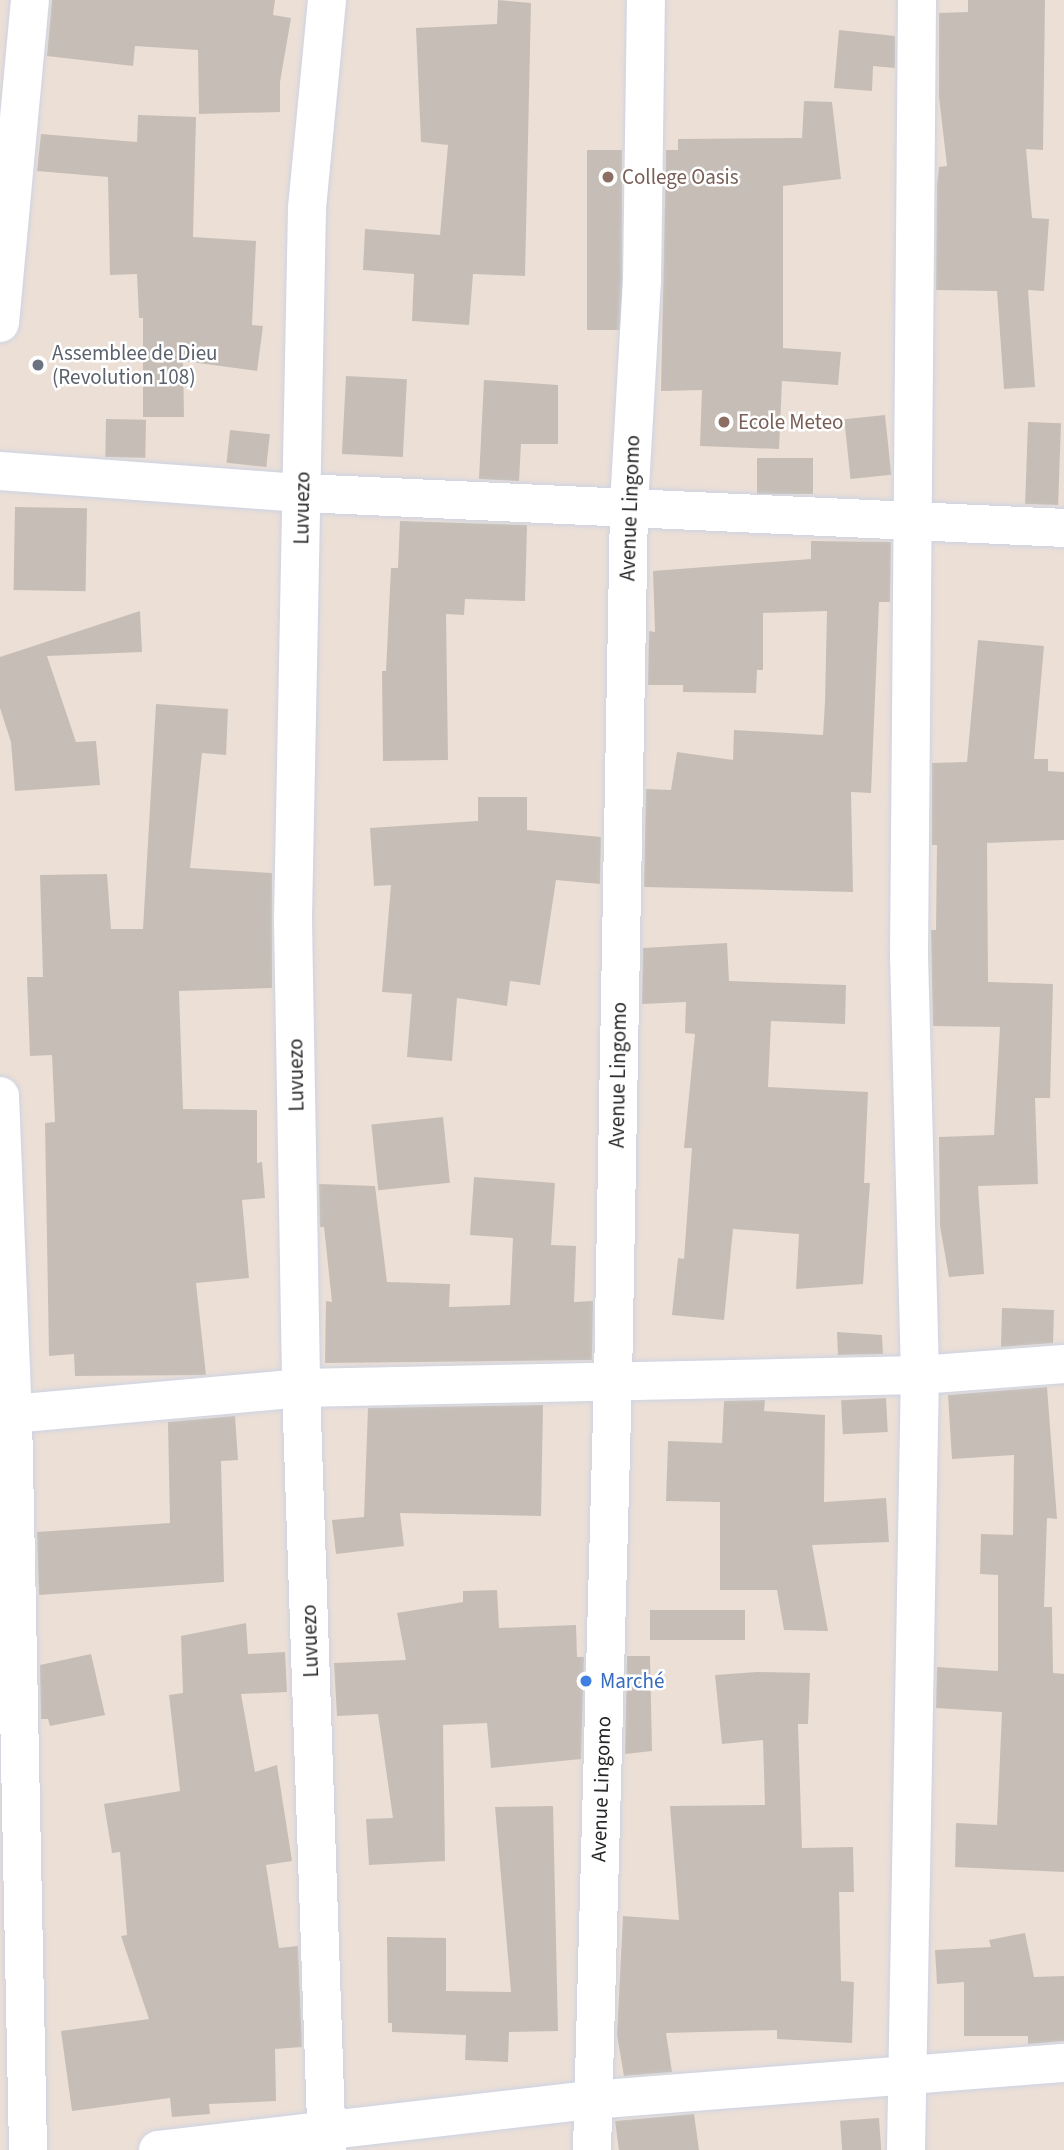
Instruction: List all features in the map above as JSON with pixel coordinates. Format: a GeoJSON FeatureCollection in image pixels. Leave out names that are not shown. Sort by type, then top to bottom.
{"type":"FeatureCollection","features":[{"type":"Feature","properties":{"kind":"street"},"geometry":{"type":"LineString","coordinates":[[0,323],[30,0]]}},
{"type":"Feature","properties":{"kind":"street","name":"Luvuezo"},"geometry":{"type":"LineString","coordinates":[[327,0],[307,208],[293,920],[301,1388],[327,2140]]}},
{"type":"Feature","properties":{"kind":"street","name":"Avenue Lingomo"},"geometry":{"type":"LineString","coordinates":[[592,2150],[591,2100],[613,1381],[628,505],[642,267],[646,0]]}},
{"type":"Feature","properties":{"kind":"street"},"geometry":{"type":"LineString","coordinates":[[906,2150],[920,1375],[909,957],[917,0]]}},
{"type":"Feature","properties":{"kind":"street"},"geometry":{"type":"LineString","coordinates":[[0,471],[303,493],[628,505],[1064,528]]}},
{"type":"Feature","properties":{"kind":"street"},"geometry":{"type":"LineString","coordinates":[[0,1097],[28,2150]]}},
{"type":"Feature","properties":{"kind":"street"},"geometry":{"type":"LineString","coordinates":[[7,1415],[301,1388],[920,1375],[1064,1364]]}},
{"type":"Feature","properties":{"kind":"street"},"geometry":{"type":"LineString","coordinates":[[158,2150],[327,2140],[591,2100],[1064,2063]]}},
{"type":"Feature","properties":{"kind":"building"},"geometry":{"type":"Polygon","coordinates":[[[52,0],[275,0],[273,15],[291,18],[280,82],[280,112],[199,114],[198,50],[135,46],[133,66],[47,56],[52,0]]]}},
{"type":"Feature","properties":{"kind":"building"},"geometry":{"type":"Polygon","coordinates":[[[498,0],[531,3],[525,276],[473,274],[469,325],[412,321],[414,274],[363,270],[365,229],[440,235],[448,145],[421,142],[416,28],[497,24],[498,0]]]}},
{"type":"Feature","properties":{"kind":"building"},"geometry":{"type":"Polygon","coordinates":[[[968,0],[1045,0],[1043,150],[1026,149],[1032,218],[1049,219],[1044,291],[1028,290],[1035,387],[1004,389],[997,291],[936,290],[937,185],[939,167],[947,166],[939,97],[939,13],[968,12],[968,0]]]}},
{"type":"Feature","properties":{"kind":"building"},"geometry":{"type":"Polygon","coordinates":[[[839,30],[895,36],[895,68],[873,66],[872,91],[834,88],[839,30]]]}},
{"type":"Feature","properties":{"kind":"building"},"geometry":{"type":"Polygon","coordinates":[[[804,101],[832,102],[841,179],[783,186],[783,348],[841,352],[838,385],[782,381],[779,449],[700,446],[702,390],[661,391],[666,150],[678,150],[678,139],[802,138],[804,101]]]}},
{"type":"Feature","properties":{"kind":"building"},"geometry":{"type":"Polygon","coordinates":[[[138,115],[196,117],[193,237],[256,241],[252,325],[263,326],[257,371],[183,361],[184,417],[143,417],[143,318],[139,318],[137,274],[110,275],[108,177],[37,171],[41,134],[137,142],[138,115]]]}},
{"type":"Feature","properties":{"kind":"building"},"geometry":{"type":"Polygon","coordinates":[[[587,150],[622,150],[622,330],[587,330],[587,150]]]}},
{"type":"Feature","properties":{"kind":"building"},"geometry":{"type":"Polygon","coordinates":[[[346,376],[407,379],[403,457],[342,454],[346,376]]]}},
{"type":"Feature","properties":{"kind":"building"},"geometry":{"type":"Polygon","coordinates":[[[484,380],[558,385],[558,444],[521,444],[519,481],[479,479],[484,380]]]}},
{"type":"Feature","properties":{"kind":"building"},"geometry":{"type":"Polygon","coordinates":[[[885,415],[891,475],[850,479],[844,419],[885,415]]]}},
{"type":"Feature","properties":{"kind":"building"},"geometry":{"type":"Polygon","coordinates":[[[106,419],[146,420],[145,458],[105,457],[106,419]]]}},
{"type":"Feature","properties":{"kind":"building"},"geometry":{"type":"Polygon","coordinates":[[[1028,422],[1061,423],[1058,505],[1025,504],[1028,422]]]}},
{"type":"Feature","properties":{"kind":"building"},"geometry":{"type":"Polygon","coordinates":[[[230,430],[270,434],[266,467],[227,463],[230,430]]]}},
{"type":"Feature","properties":{"kind":"building"},"geometry":{"type":"Polygon","coordinates":[[[757,458],[813,458],[813,494],[757,494],[757,458]]]}},
{"type":"Feature","properties":{"kind":"building"},"geometry":{"type":"Polygon","coordinates":[[[15,507],[87,508],[86,591],[14,590],[15,507]]]}},
{"type":"Feature","properties":{"kind":"building"},"geometry":{"type":"Polygon","coordinates":[[[400,521],[527,525],[525,601],[465,599],[464,615],[446,614],[448,760],[383,761],[382,671],[386,671],[391,568],[398,568],[400,521]]]}},
{"type":"Feature","properties":{"kind":"building"},"geometry":{"type":"Polygon","coordinates":[[[811,541],[891,542],[890,602],[879,602],[871,793],[851,792],[853,892],[644,887],[646,789],[671,790],[677,752],[733,760],[734,730],[823,735],[825,702],[827,611],[763,613],[763,670],[757,670],[756,693],[683,692],[683,685],[648,685],[649,631],[655,632],[653,571],[811,559],[811,541]]]}},
{"type":"Feature","properties":{"kind":"building"},"geometry":{"type":"Polygon","coordinates":[[[140,611],[142,652],[47,656],[76,742],[96,741],[100,785],[15,791],[11,742],[0,708],[0,657],[140,611]]]}},
{"type":"Feature","properties":{"kind":"building"},"geometry":{"type":"Polygon","coordinates":[[[978,640],[1044,646],[1034,759],[1048,759],[1048,771],[1064,772],[1064,840],[987,843],[988,982],[1053,984],[1050,1098],[1035,1098],[1038,1184],[978,1186],[984,1274],[949,1277],[940,1226],[939,1137],[994,1135],[1000,1027],[933,1026],[931,930],[936,930],[937,845],[932,845],[932,763],[967,762],[978,640]]]}},
{"type":"Feature","properties":{"kind":"building"},"geometry":{"type":"Polygon","coordinates":[[[156,704],[228,709],[226,755],[202,753],[190,868],[272,873],[272,988],[179,991],[183,1109],[257,1110],[257,1163],[262,1162],[265,1198],[242,1200],[249,1278],[196,1283],[206,1375],[75,1376],[74,1354],[49,1356],[45,1123],[55,1122],[52,1055],[30,1056],[27,977],[43,977],[40,875],[107,874],[111,929],[143,929],[156,704]]]}},
{"type":"Feature","properties":{"kind":"building"},"geometry":{"type":"Polygon","coordinates":[[[478,797],[527,797],[527,830],[601,837],[600,884],[556,880],[540,985],[510,981],[507,1006],[457,998],[452,1061],[407,1057],[412,994],[382,992],[391,885],[374,886],[370,828],[478,821],[478,797]]]}},
{"type":"Feature","properties":{"kind":"building"},"geometry":{"type":"Polygon","coordinates":[[[727,943],[729,981],[846,985],[845,1024],[771,1021],[768,1087],[868,1092],[864,1183],[870,1183],[863,1284],[796,1289],[799,1234],[733,1229],[724,1320],[672,1315],[678,1258],[684,1259],[692,1148],[684,1148],[695,1034],[685,1033],[686,1002],[642,1004],[643,948],[727,943]]]}},
{"type":"Feature","properties":{"kind":"building"},"geometry":{"type":"Polygon","coordinates":[[[443,1117],[450,1183],[378,1190],[371,1125],[443,1117]]]}},
{"type":"Feature","properties":{"kind":"building"},"geometry":{"type":"Polygon","coordinates":[[[474,1177],[555,1183],[551,1245],[576,1246],[574,1302],[593,1301],[592,1360],[325,1363],[326,1301],[332,1302],[324,1227],[320,1227],[319,1184],[375,1186],[387,1282],[450,1284],[449,1307],[510,1305],[513,1238],[470,1235],[474,1177]]]}},
{"type":"Feature","properties":{"kind":"building"},"geometry":{"type":"Polygon","coordinates":[[[1002,1308],[1054,1310],[1053,1343],[1001,1347],[1002,1308]]]}},
{"type":"Feature","properties":{"kind":"building"},"geometry":{"type":"Polygon","coordinates":[[[837,1332],[882,1335],[883,1354],[838,1355],[837,1332]]]}},
{"type":"Feature","properties":{"kind":"building"},"geometry":{"type":"Polygon","coordinates":[[[1047,1387],[1057,1519],[1047,1518],[1044,1607],[1052,1607],[1053,1673],[1064,1674],[1064,1872],[955,1867],[956,1823],[997,1825],[1002,1712],[936,1708],[937,1667],[998,1671],[998,1575],[980,1574],[981,1534],[1013,1535],[1014,1455],[952,1459],[948,1395],[1047,1387]]]}},
{"type":"Feature","properties":{"kind":"building"},"geometry":{"type":"Polygon","coordinates":[[[886,1398],[888,1432],[843,1434],[841,1400],[886,1398]]]}},
{"type":"Feature","properties":{"kind":"building"},"geometry":{"type":"Polygon","coordinates":[[[765,1400],[764,1411],[825,1415],[824,1502],[886,1498],[889,1542],[812,1545],[828,1631],[784,1630],[777,1590],[720,1590],[720,1502],[666,1501],[668,1441],[722,1443],[724,1401],[765,1400]]]}},
{"type":"Feature","properties":{"kind":"building"},"geometry":{"type":"Polygon","coordinates":[[[543,1405],[541,1516],[400,1513],[404,1546],[336,1554],[332,1520],[364,1517],[368,1408],[543,1405]]]}},
{"type":"Feature","properties":{"kind":"building"},"geometry":{"type":"Polygon","coordinates":[[[235,1416],[238,1460],[221,1461],[224,1582],[39,1595],[37,1532],[170,1523],[168,1422],[235,1416]]]}},
{"type":"Feature","properties":{"kind":"building"},"geometry":{"type":"Polygon","coordinates":[[[497,1590],[499,1628],[576,1625],[577,1657],[584,1657],[581,1759],[491,1768],[487,1723],[443,1725],[445,1861],[369,1865],[366,1819],[393,1818],[378,1714],[337,1716],[334,1663],[406,1660],[397,1613],[463,1602],[463,1591],[497,1590]]]}},
{"type":"Feature","properties":{"kind":"building"},"geometry":{"type":"Polygon","coordinates":[[[650,1610],[745,1610],[745,1640],[650,1640],[650,1610]]]}},
{"type":"Feature","properties":{"kind":"building"},"geometry":{"type":"Polygon","coordinates":[[[246,1623],[248,1654],[285,1652],[287,1692],[241,1694],[255,1772],[277,1765],[292,1861],[266,1865],[279,1948],[298,1946],[302,2047],[275,2049],[276,2101],[209,2104],[210,2114],[172,2117],[170,2098],[72,2111],[61,2031],[149,2019],[121,1936],[127,1935],[120,1852],[112,1853],[104,1804],[180,1791],[169,1695],[183,1693],[181,1636],[246,1623]]]}},
{"type":"Feature","properties":{"kind":"building"},"geometry":{"type":"Polygon","coordinates":[[[91,1654],[105,1715],[50,1726],[48,1719],[41,1719],[40,1665],[91,1654]]]}},
{"type":"Feature","properties":{"kind":"building"},"geometry":{"type":"Polygon","coordinates":[[[627,1656],[650,1656],[652,1751],[625,1754],[627,1656]]]}},
{"type":"Feature","properties":{"kind":"building"},"geometry":{"type":"Polygon","coordinates":[[[757,1672],[810,1673],[808,1724],[798,1724],[802,1848],[853,1847],[854,1892],[839,1892],[841,1981],[854,1982],[852,2043],[777,2039],[777,2030],[666,2033],[672,2072],[624,2076],[617,2035],[623,1916],[679,1920],[670,1806],[765,1805],[763,1740],[722,1744],[715,1675],[757,1672]]]}},
{"type":"Feature","properties":{"kind":"building"},"geometry":{"type":"Polygon","coordinates":[[[553,1806],[558,2031],[509,2032],[508,2062],[465,2060],[466,2035],[392,2032],[392,2023],[388,2023],[387,1937],[446,1938],[446,1991],[511,1992],[495,1807],[553,1806]]]}},
{"type":"Feature","properties":{"kind":"building"},"geometry":{"type":"Polygon","coordinates":[[[1025,1933],[1034,1977],[1064,1976],[1064,2041],[1028,2044],[1028,2036],[964,2036],[964,1982],[937,1984],[935,1950],[991,1947],[989,1940],[1025,1933]]]}},
{"type":"Feature","properties":{"kind":"building"},"geometry":{"type":"Polygon","coordinates":[[[694,2114],[699,2150],[619,2150],[615,2121],[694,2114]]]}},
{"type":"Feature","properties":{"kind":"building"},"geometry":{"type":"Polygon","coordinates":[[[879,2118],[881,2150],[842,2150],[840,2121],[879,2118]]]}},
{"type":"Feature","properties":{"kind":"place","name":"College Oasis"},"geometry":{"type":"Point","coordinates":[608,177]}},
{"type":"Feature","properties":{"kind":"place","name":"Assemblee de Dieu (Revolution 108)"},"geometry":{"type":"Point","coordinates":[38,365]}},
{"type":"Feature","properties":{"kind":"place","name":"Ecole Meteo"},"geometry":{"type":"Point","coordinates":[724,422]}},
{"type":"Feature","properties":{"kind":"place","name":"Marché"},"geometry":{"type":"Point","coordinates":[586,1681]}}]}
